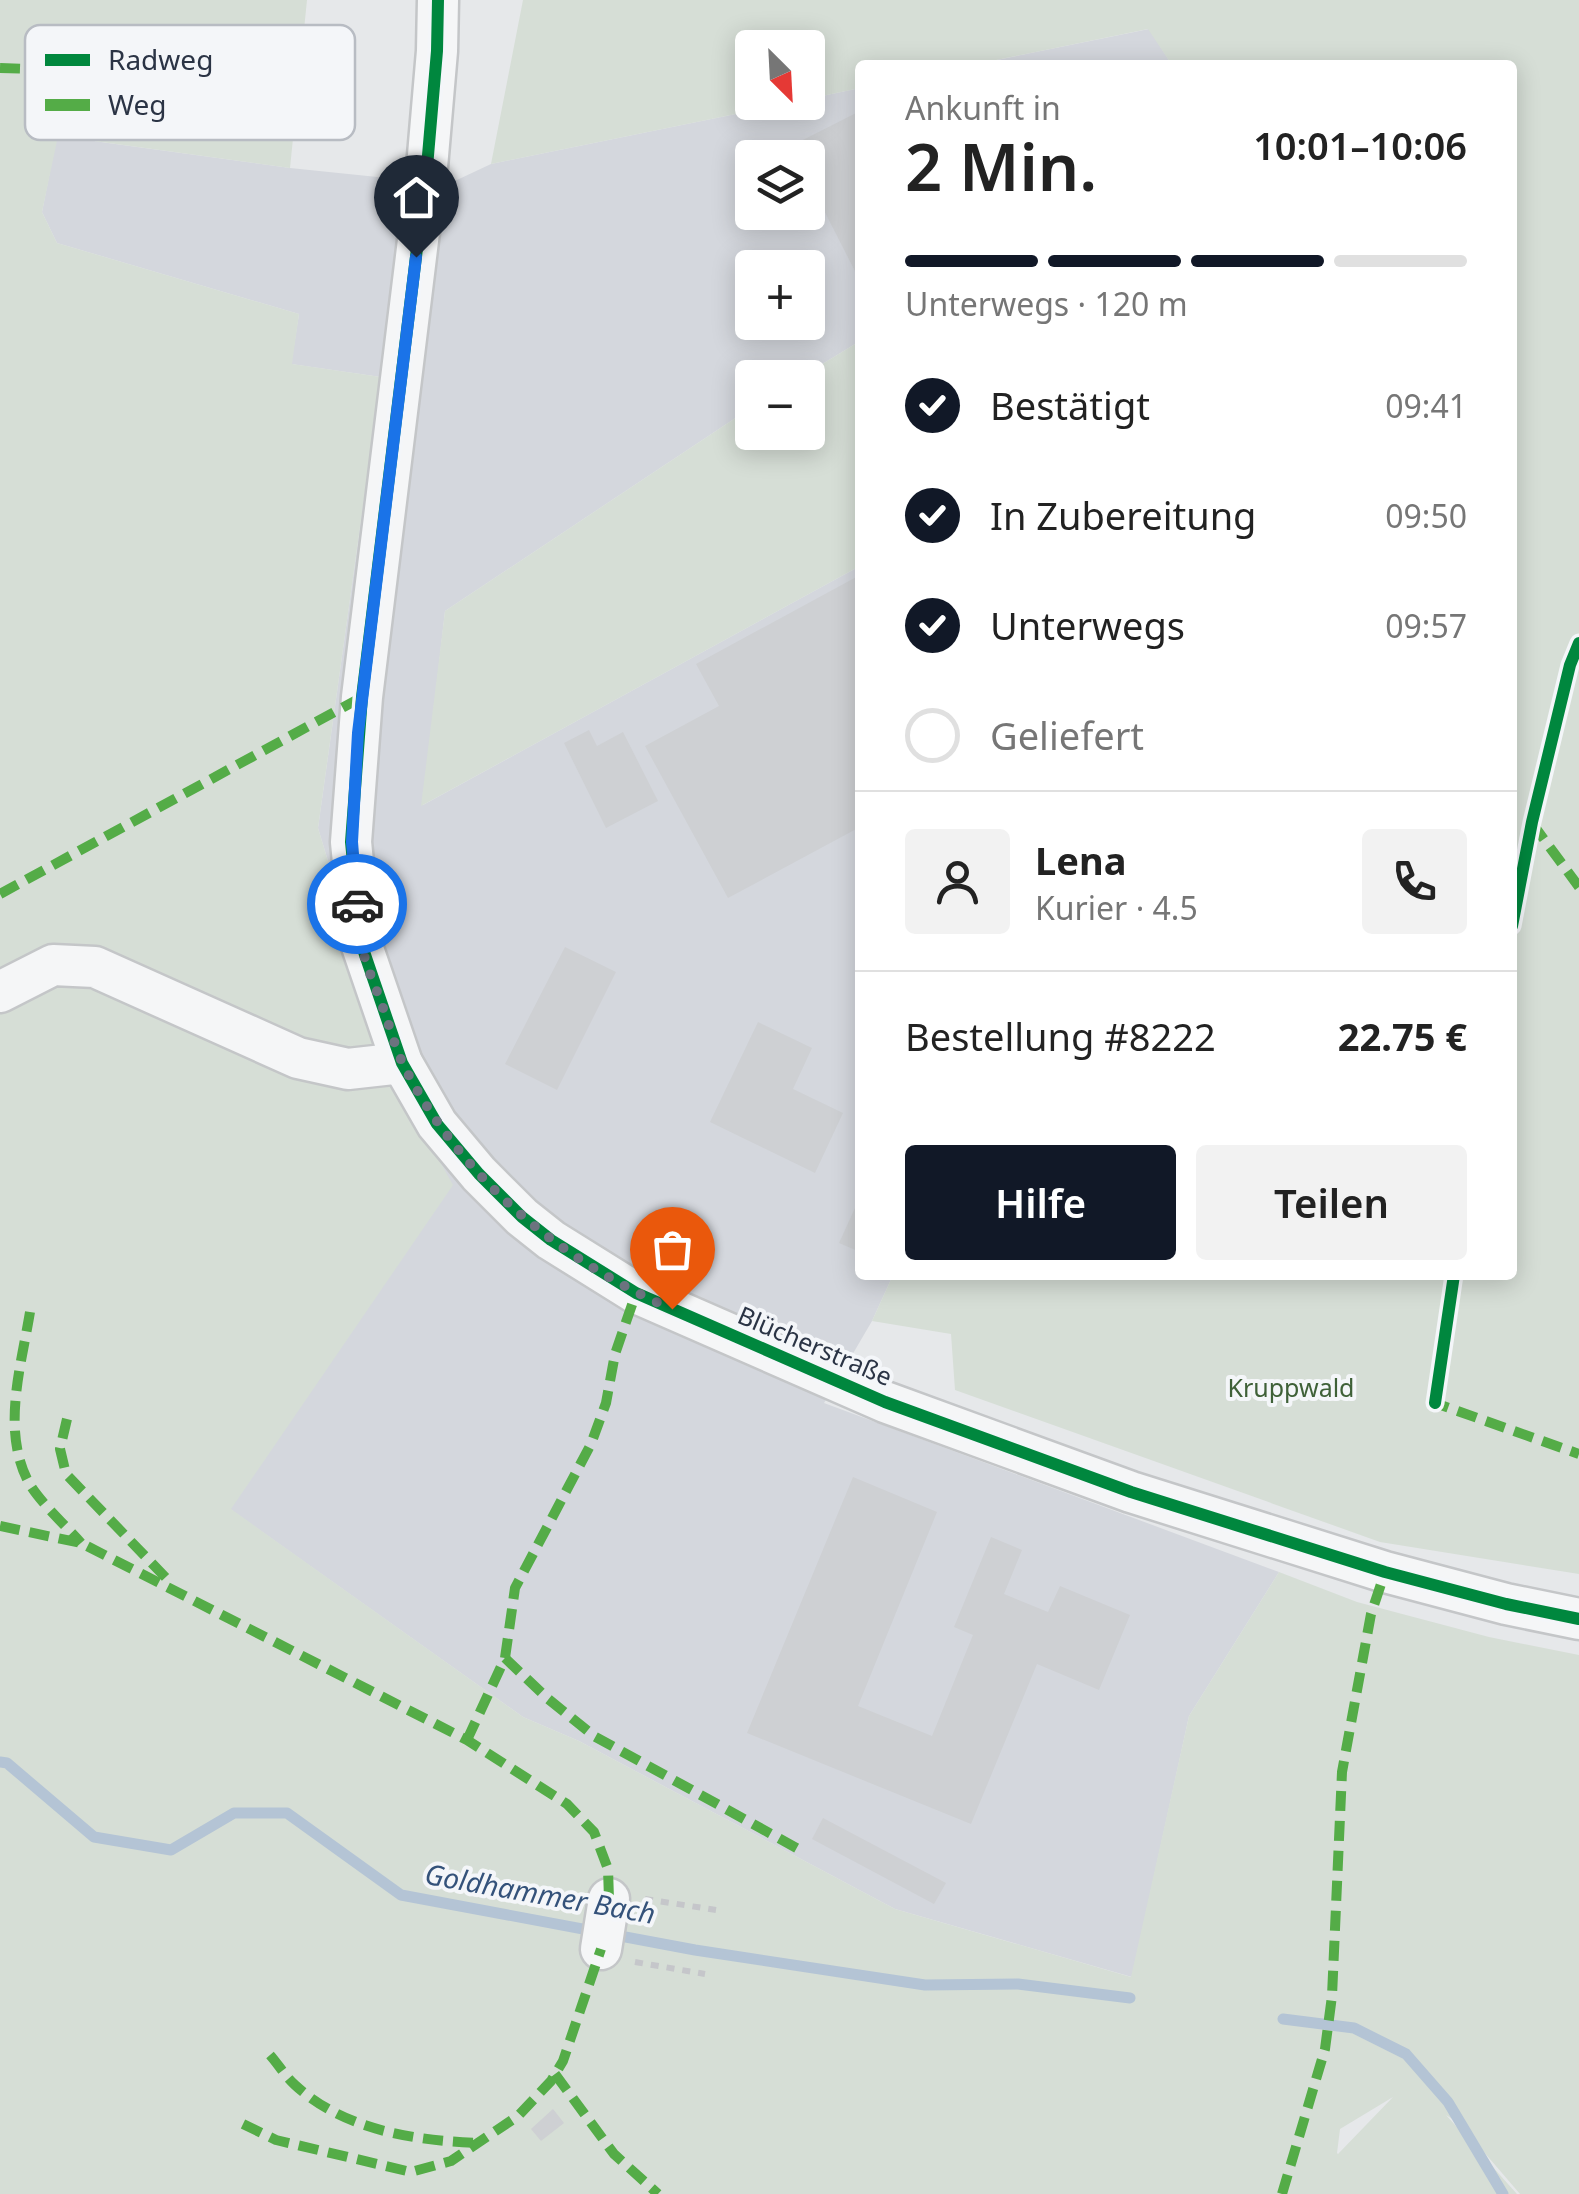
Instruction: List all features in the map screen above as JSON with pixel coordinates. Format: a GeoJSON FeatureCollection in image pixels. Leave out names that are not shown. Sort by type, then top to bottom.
{"type":"FeatureCollection","features":[{"type":"Feature","properties":{"kind":"street","name":"Blücherstraße"},"geometry":{"type":"LineString","coordinates":[[438,0],[427,167],[362,697],[352,842],[361,943],[402,1063],[437,1124],[478,1174],[551,1240],[636,1294],[885,1402],[1131,1492],[1384,1572],[1579,1619]]}},
{"type":"Feature","properties":{"kind":"street"},"geometry":{"type":"LineString","coordinates":[[0,992],[52,964],[95,967],[298,1058],[348,1068],[402,1063]]}},
{"type":"Feature","properties":{"kind":"street"},"geometry":{"type":"LineString","coordinates":[[615,1955],[625,1899]]}},
{"type":"Feature","properties":{"kind":"path"},"geometry":{"type":"LineString","coordinates":[[625,1899],[716,1910]]}},
{"type":"Feature","properties":{"kind":"path"},"geometry":{"type":"LineString","coordinates":[[615,1955],[706,1974]]}},
{"type":"Feature","properties":{"kind":"shaded area"},"geometry":{"type":"Polygon","coordinates":[[[1149,29],[1169,60],[997,60],[1149,29]]]}},
{"type":"Feature","properties":{"kind":"shaded area"},"geometry":{"type":"Polygon","coordinates":[[[855,89],[855,344],[825,362],[735,360],[735,418],[445,611],[423,805],[855,569],[855,1280],[891,1280],[872,1321],[824,1403],[1279,1572],[1189,1716],[1132,1977],[895,1909],[579,1741],[523,1717],[230,1509],[452,1185],[394,1079],[318,828],[381,377],[291,364],[299,314],[57,243],[42,212],[56,140],[86,140],[442,187],[491,164],[735,114],[735,120],[825,120],[825,95],[855,89]]]}},
{"type":"Feature","properties":{"kind":"green space"},"geometry":{"type":"Polygon","coordinates":[[[0,0],[307,0],[304,25],[25,25],[25,140],[57,140],[42,212],[57,243],[299,314],[292,364],[381,377],[318,828],[394,1079],[453,1185],[231,1509],[523,1717],[579,1741],[895,1909],[1131,1977],[1189,1716],[1279,1572],[1357,1602],[1489,1637],[1579,1655],[1579,2194],[1520,2194],[1459,2123],[1446,2115],[1517,2194],[0,2194],[0,0]],[[1393,2097],[1340,2129],[1338,2154],[1393,2097]]]}},
{"type":"Feature","properties":{"kind":"green space","name":"Kruppwald"},"geometry":{"type":"Polygon","coordinates":[[[523,0],[1579,0],[1579,1574],[1380,1542],[955,1390],[951,1334],[872,1321],[891,1280],[1517,1280],[1517,60],[1169,60],[1148,29],[996,60],[855,60],[855,89],[825,95],[825,30],[735,30],[735,114],[491,164],[523,0]]]}},
{"type":"Feature","properties":{"kind":"green space"},"geometry":{"type":"Polygon","coordinates":[[[87,140],[293,140],[290,168],[87,140]]]}},
{"type":"Feature","properties":{"kind":"green space"},"geometry":{"type":"Polygon","coordinates":[[[855,344],[855,569],[421,806],[445,611],[735,418],[735,450],[825,450],[825,362],[855,344]]]}},
{"type":"Feature","properties":{"kind":"building"},"geometry":{"type":"Polygon","coordinates":[[[855,114],[855,271],[825,212],[825,140],[803,140],[855,114]]]}},
{"type":"Feature","properties":{"kind":"building"},"geometry":{"type":"Polygon","coordinates":[[[855,578],[855,830],[728,898],[645,746],[719,706],[696,664],[855,578]]]}},
{"type":"Feature","properties":{"kind":"building"},"geometry":{"type":"Polygon","coordinates":[[[589,730],[597,746],[623,732],[658,801],[606,828],[564,743],[589,730]]]}},
{"type":"Feature","properties":{"kind":"building"},"geometry":{"type":"Polygon","coordinates":[[[565,947],[616,972],[557,1090],[505,1064],[565,947]]]}},
{"type":"Feature","properties":{"kind":"building"},"geometry":{"type":"Polygon","coordinates":[[[758,1022],[812,1048],[793,1089],[843,1113],[815,1173],[710,1122],[758,1022]]]}},
{"type":"Feature","properties":{"kind":"building"},"geometry":{"type":"Polygon","coordinates":[[[855,1208],[855,1250],[839,1243],[855,1208]]]}},
{"type":"Feature","properties":{"kind":"building"},"geometry":{"type":"Polygon","coordinates":[[[853,1477],[937,1512],[858,1706],[932,1736],[973,1635],[954,1627],[991,1537],[1022,1550],[1004,1594],[1048,1612],[1060,1586],[1130,1615],[1099,1690],[1037,1664],[971,1824],[747,1733],[853,1477]]]}},
{"type":"Feature","properties":{"kind":"building"},"geometry":{"type":"Polygon","coordinates":[[[823,1818],[946,1883],[934,1904],[812,1839],[823,1818]]]}},
{"type":"Feature","properties":{"kind":"building"},"geometry":{"type":"Polygon","coordinates":[[[553,2109],[564,2123],[541,2141],[531,2129],[553,2109]]]}},
{"type":"Feature","properties":{"kind":"waterway","name":"Goldhammer Bach"},"geometry":{"type":"LineString","coordinates":[[0,1762],[7,1763],[94,1837],[171,1850],[234,1813],[287,1813],[401,1895],[695,1950],[925,1985],[1018,1984],[1130,1998]]}},
{"type":"Feature","properties":{"kind":"waterway"},"geometry":{"type":"LineString","coordinates":[[1283,2019],[1354,2028],[1406,2054],[1448,2102],[1503,2194]]}},
{"type":"Feature","properties":{"kind":"marked path"},"geometry":{"type":"LineString","coordinates":[[0,68],[25,69]]}},
{"type":"Feature","properties":{"kind":"marked path"},"geometry":{"type":"LineString","coordinates":[[0,894],[362,697]]}},
{"type":"Feature","properties":{"kind":"marked path"},"geometry":{"type":"LineString","coordinates":[[1532,823],[1579,887]]}},
{"type":"Feature","properties":{"kind":"marked path"},"geometry":{"type":"LineString","coordinates":[[467,1740],[505,1658],[515,1588],[591,1444],[636,1293]]}},
{"type":"Feature","properties":{"kind":"marked path"},"geometry":{"type":"LineString","coordinates":[[30,1312],[18,1377],[16,1442],[33,1490],[81,1543]]}},
{"type":"Feature","properties":{"kind":"marked path"},"geometry":{"type":"LineString","coordinates":[[1436,1397],[1435,1403],[1579,1454]]}},
{"type":"Feature","properties":{"kind":"marked path"},"geometry":{"type":"LineString","coordinates":[[67,1419],[60,1449],[66,1474],[169,1581]]}},
{"type":"Feature","properties":{"kind":"marked path"},"geometry":{"type":"LineString","coordinates":[[0,1526],[81,1543],[467,1740],[567,1804],[594,1832],[608,1869],[609,1899]]}},
{"type":"Feature","properties":{"kind":"marked path"},"geometry":{"type":"LineString","coordinates":[[1282,2194],[1325,2049],[1332,1996],[1342,1772],[1371,1614],[1385,1572]]}},
{"type":"Feature","properties":{"kind":"marked path"},"geometry":{"type":"LineString","coordinates":[[505,1658],[594,1736],[802,1851]]}},
{"type":"Feature","properties":{"kind":"marked path"},"geometry":{"type":"LineString","coordinates":[[243,2124],[276,2140],[411,2172],[451,2161],[518,2116],[551,2081],[563,2061],[601,1949]]}},
{"type":"Feature","properties":{"kind":"marked path"},"geometry":{"type":"LineString","coordinates":[[270,2055],[291,2081],[335,2113],[380,2130],[476,2143]]}},
{"type":"Feature","properties":{"kind":"marked path"},"geometry":{"type":"LineString","coordinates":[[555,2074],[614,2154],[658,2194]]}},
{"type":"Feature","properties":{"kind":"cycle path"},"geometry":{"type":"LineString","coordinates":[[438,0],[427,167],[362,697],[351,842],[361,943],[402,1063],[437,1124],[522,1217],[551,1240],[636,1293],[885,1402],[1131,1492],[1385,1572],[1579,1619]]}},
{"type":"Feature","properties":{"kind":"cycle path"},"geometry":{"type":"LineString","coordinates":[[1517,900],[1532,822],[1570,665],[1579,643]]}},
{"type":"Feature","properties":{"kind":"cycle path"},"geometry":{"type":"LineString","coordinates":[[1435,1403],[1453,1280]]}},
{"type":"Feature","properties":{"kind":"way so far"},"geometry":{"type":"LineString","coordinates":[[357,904],[361,943],[402,1063],[437,1124],[478,1174],[551,1240],[636,1294],[672,1309]]}},
{"type":"Feature","properties":{"kind":"route"},"geometry":{"type":"LineString","coordinates":[[357,904],[352,842],[358,733],[416,257]]}}]}
